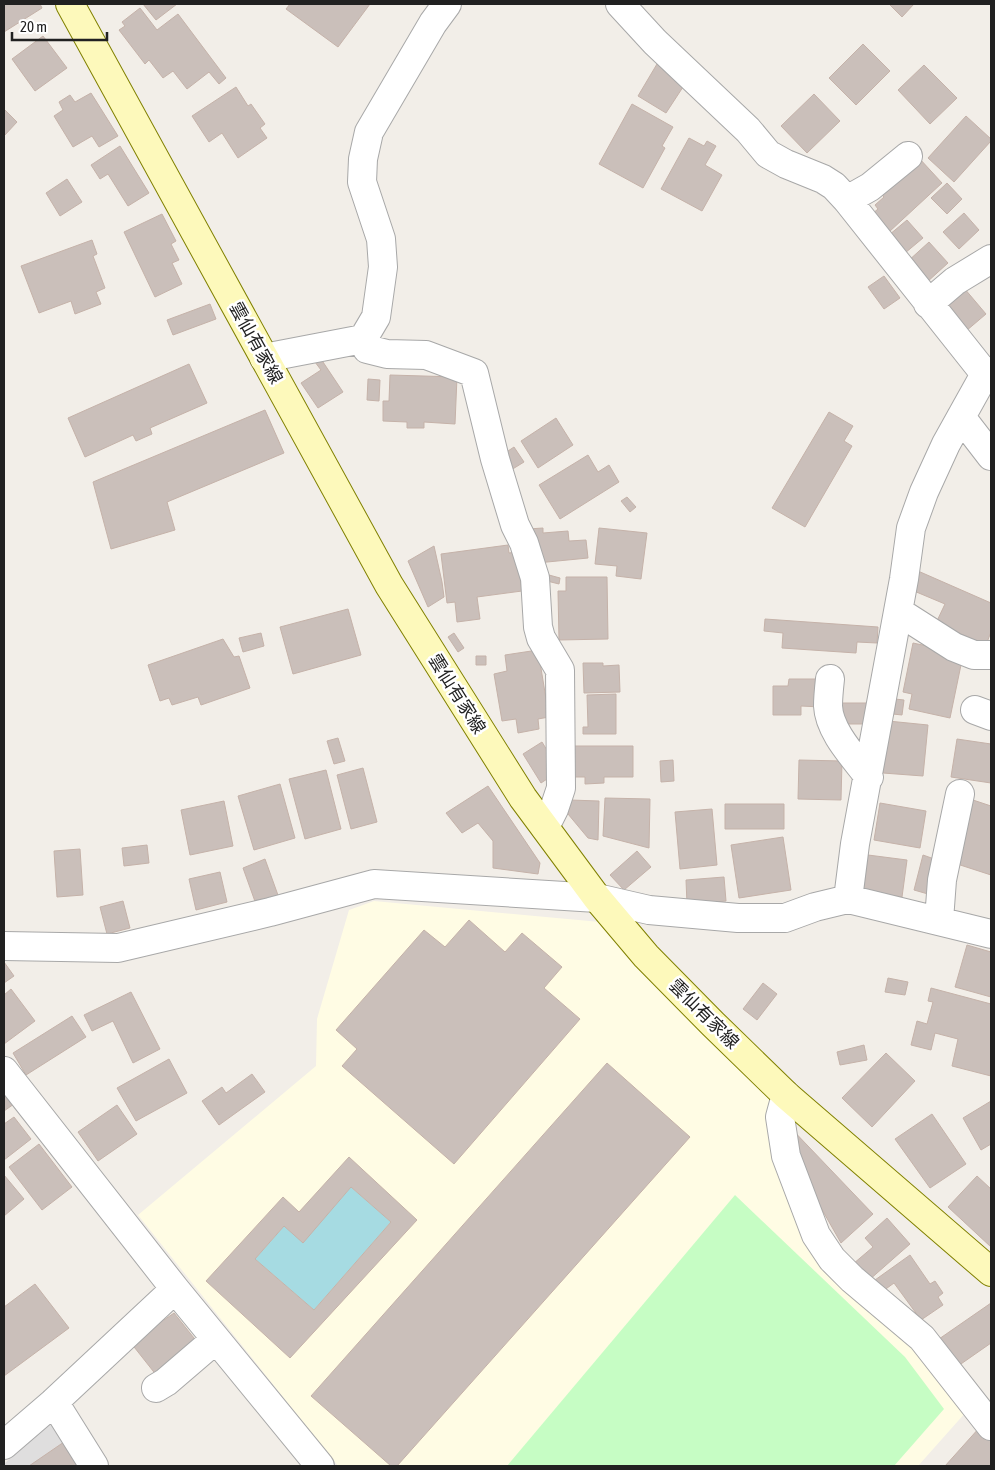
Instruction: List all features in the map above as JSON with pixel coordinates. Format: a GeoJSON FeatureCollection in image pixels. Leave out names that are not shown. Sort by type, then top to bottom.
{"type":"FeatureCollection","features":[{"type":"Feature","properties":{"kind":"main road","name":"雲仙有家線"},"geometry":{"type":"LineString","coordinates":[[70,4],[389,585],[523,798],[597,898],[646,956],[713,1024],[786,1095],[991,1272]]}},
{"type":"Feature","properties":{"kind":"street"},"geometry":{"type":"LineString","coordinates":[[264,358],[363,339],[376,317],[383,267],[381,239],[362,182],[363,159],[370,132],[433,23],[447,4]]}},
{"type":"Feature","properties":{"kind":"street"},"geometry":{"type":"LineString","coordinates":[[620,4],[655,42],[743,125],[768,154],[834,186],[928,304],[988,373],[946,444],[924,492],[911,528],[898,615],[855,844],[848,899]]}},
{"type":"Feature","properties":{"kind":"street"},"geometry":{"type":"LineString","coordinates":[[847,200],[870,187],[908,156]]}},
{"type":"Feature","properties":{"kind":"street"},"geometry":{"type":"LineString","coordinates":[[928,304],[956,281],[991,259]]}},
{"type":"Feature","properties":{"kind":"street"},"geometry":{"type":"LineString","coordinates":[[363,339],[367,349],[387,354],[426,355],[474,373],[495,460],[515,525],[524,543],[535,578],[538,627],[541,638],[560,670],[560,788],[554,809],[545,827]]}},
{"type":"Feature","properties":{"kind":"street"},"geometry":{"type":"LineString","coordinates":[[961,417],[991,456]]}},
{"type":"Feature","properties":{"kind":"street"},"geometry":{"type":"LineString","coordinates":[[898,615],[907,617],[967,652],[974,655],[991,655]]}},
{"type":"Feature","properties":{"kind":"street"},"geometry":{"type":"LineString","coordinates":[[830,679],[828,707],[831,724],[869,777]]}},
{"type":"Feature","properties":{"kind":"street"},"geometry":{"type":"LineString","coordinates":[[939,920],[942,880],[960,794]]}},
{"type":"Feature","properties":{"kind":"street"},"geometry":{"type":"LineString","coordinates":[[4,946],[118,948],[270,912],[374,884],[597,898],[649,910],[738,918],[785,918],[815,907],[848,899],[991,934]]}},
{"type":"Feature","properties":{"kind":"street"},"geometry":{"type":"LineString","coordinates":[[4,1071],[175,1290],[320,1466]]}},
{"type":"Feature","properties":{"kind":"street"},"geometry":{"type":"LineString","coordinates":[[786,1095],[780,1116],[786,1156],[816,1235],[832,1259],[852,1279],[922,1338],[991,1426]]}},
{"type":"Feature","properties":{"kind":"street"},"geometry":{"type":"LineString","coordinates":[[4,1446],[175,1290]]}},
{"type":"Feature","properties":{"kind":"street"},"geometry":{"type":"LineString","coordinates":[[156,1388],[166,1382],[215,1340]]}},
{"type":"Feature","properties":{"kind":"street"},"geometry":{"type":"LineString","coordinates":[[54,1402],[94,1466]]}},
{"type":"Feature","properties":{"kind":"shaded area"},"geometry":{"type":"Polygon","coordinates":[[[374,901],[600,922],[774,1103],[767,1128],[815,1259],[913,1345],[966,1412],[918,1466],[338,1466],[138,1215],[316,1066],[317,1019],[349,910],[374,901]]]}},
{"type":"Feature","properties":{"kind":"shaded area"},"geometry":{"type":"Polygon","coordinates":[[[53,1419],[84,1466],[4,1466],[4,1464],[53,1419]]]}},
{"type":"Feature","properties":{"kind":"green space"},"geometry":{"type":"Polygon","coordinates":[[[735,1195],[905,1357],[944,1409],[894,1466],[507,1466],[735,1195]]]}},
{"type":"Feature","properties":{"kind":"water"},"geometry":{"type":"Polygon","coordinates":[[[351,1187],[391,1222],[314,1310],[255,1259],[284,1226],[303,1242],[351,1187]]]}},
{"type":"Feature","properties":{"kind":"building"},"geometry":{"type":"Polygon","coordinates":[[[4,4],[40,4],[42,8],[4,32],[4,4]]]}},
{"type":"Feature","properties":{"kind":"building"},"geometry":{"type":"Polygon","coordinates":[[[143,4],[177,4],[156,20],[143,4]]]}},
{"type":"Feature","properties":{"kind":"building"},"geometry":{"type":"Polygon","coordinates":[[[290,4],[370,4],[338,47],[286,9],[290,4]]]}},
{"type":"Feature","properties":{"kind":"building"},"geometry":{"type":"Polygon","coordinates":[[[889,4],[914,4],[902,17],[889,4]]]}},
{"type":"Feature","properties":{"kind":"building"},"geometry":{"type":"Polygon","coordinates":[[[140,8],[157,30],[178,14],[226,78],[219,84],[209,72],[187,89],[173,71],[163,78],[149,60],[145,64],[119,30],[125,26],[122,22],[140,8]]]}},
{"type":"Feature","properties":{"kind":"building"},"geometry":{"type":"Polygon","coordinates":[[[43,36],[67,68],[35,91],[12,59],[43,36]]]}},
{"type":"Feature","properties":{"kind":"building"},"geometry":{"type":"Polygon","coordinates":[[[863,44],[890,71],[856,105],[829,78],[863,44]]]}},
{"type":"Feature","properties":{"kind":"building"},"geometry":{"type":"Polygon","coordinates":[[[657,64],[683,87],[666,113],[638,96],[657,64]]]}},
{"type":"Feature","properties":{"kind":"building"},"geometry":{"type":"Polygon","coordinates":[[[924,65],[957,98],[930,124],[898,90],[924,65]]]}},
{"type":"Feature","properties":{"kind":"building"},"geometry":{"type":"Polygon","coordinates":[[[236,87],[248,106],[251,104],[265,124],[260,128],[267,138],[238,158],[222,133],[209,142],[192,116],[236,87]]]}},
{"type":"Feature","properties":{"kind":"building"},"geometry":{"type":"Polygon","coordinates":[[[91,93],[118,136],[99,147],[92,136],[73,147],[54,116],[63,110],[59,102],[70,95],[75,102],[91,93]]]}},
{"type":"Feature","properties":{"kind":"building"},"geometry":{"type":"Polygon","coordinates":[[[814,94],[840,121],[807,153],[781,126],[814,94]]]}},
{"type":"Feature","properties":{"kind":"building"},"geometry":{"type":"Polygon","coordinates":[[[632,104],[673,127],[662,146],[665,148],[643,188],[599,164],[632,104]]]}},
{"type":"Feature","properties":{"kind":"building"},"geometry":{"type":"Polygon","coordinates":[[[4,109],[17,122],[4,136],[4,109]]]}},
{"type":"Feature","properties":{"kind":"building"},"geometry":{"type":"Polygon","coordinates":[[[966,116],[991,141],[954,182],[928,158],[966,116]]]}},
{"type":"Feature","properties":{"kind":"building"},"geometry":{"type":"Polygon","coordinates":[[[689,138],[704,146],[707,141],[716,146],[705,165],[722,175],[702,211],[661,189],[689,138]]]}},
{"type":"Feature","properties":{"kind":"building"},"geometry":{"type":"Polygon","coordinates":[[[120,146],[149,193],[128,206],[108,174],[100,179],[91,165],[120,146]]]}},
{"type":"Feature","properties":{"kind":"building"},"geometry":{"type":"Polygon","coordinates":[[[919,158],[942,183],[889,232],[872,214],[878,209],[875,205],[884,197],[881,194],[919,158]]]}},
{"type":"Feature","properties":{"kind":"building"},"geometry":{"type":"Polygon","coordinates":[[[67,179],[82,202],[60,216],[46,193],[67,179]]]}},
{"type":"Feature","properties":{"kind":"building"},"geometry":{"type":"Polygon","coordinates":[[[947,183],[962,199],[947,214],[931,198],[947,183]]]}},
{"type":"Feature","properties":{"kind":"building"},"geometry":{"type":"Polygon","coordinates":[[[964,213],[979,230],[959,249],[943,232],[964,213]]]}},
{"type":"Feature","properties":{"kind":"building"},"geometry":{"type":"Polygon","coordinates":[[[162,214],[176,241],[171,244],[179,260],[172,263],[182,284],[155,297],[124,232],[162,214]]]}},
{"type":"Feature","properties":{"kind":"building"},"geometry":{"type":"Polygon","coordinates":[[[907,220],[923,238],[905,253],[889,235],[907,220]]]}},
{"type":"Feature","properties":{"kind":"building"},"geometry":{"type":"Polygon","coordinates":[[[92,240],[97,254],[93,256],[105,288],[96,292],[101,304],[75,314],[71,301],[39,313],[21,266],[92,240]]]}},
{"type":"Feature","properties":{"kind":"building"},"geometry":{"type":"Polygon","coordinates":[[[929,242],[948,263],[926,283],[907,262],[929,242]]]}},
{"type":"Feature","properties":{"kind":"building"},"geometry":{"type":"Polygon","coordinates":[[[884,276],[900,298],[884,309],[868,287],[884,276]]]}},
{"type":"Feature","properties":{"kind":"building"},"geometry":{"type":"Polygon","coordinates":[[[964,288],[986,314],[966,331],[944,306],[964,288]]]}},
{"type":"Feature","properties":{"kind":"building"},"geometry":{"type":"Polygon","coordinates":[[[210,304],[216,319],[173,335],[167,320],[210,304]]]}},
{"type":"Feature","properties":{"kind":"building"},"geometry":{"type":"Polygon","coordinates":[[[321,359],[343,392],[318,408],[301,383],[321,370],[315,362],[321,359]]]}},
{"type":"Feature","properties":{"kind":"building"},"geometry":{"type":"Polygon","coordinates":[[[189,364],[207,403],[150,428],[152,434],[136,441],[133,435],[85,457],[68,418],[189,364]]]}},
{"type":"Feature","properties":{"kind":"building"},"geometry":{"type":"Polygon","coordinates":[[[390,375],[457,377],[455,424],[424,422],[424,428],[407,428],[407,422],[383,421],[383,401],[389,401],[390,375]]]}},
{"type":"Feature","properties":{"kind":"building"},"geometry":{"type":"Polygon","coordinates":[[[368,379],[380,380],[379,401],[367,400],[368,379]]]}},
{"type":"Feature","properties":{"kind":"building"},"geometry":{"type":"Polygon","coordinates":[[[265,410],[284,453],[167,502],[175,530],[111,549],[93,482],[265,410]]]}},
{"type":"Feature","properties":{"kind":"building"},"geometry":{"type":"Polygon","coordinates":[[[829,412],[853,426],[844,441],[852,446],[805,527],[772,508],[829,412]]]}},
{"type":"Feature","properties":{"kind":"building"},"geometry":{"type":"Polygon","coordinates":[[[556,418],[573,445],[538,468],[521,441],[556,418]]]}},
{"type":"Feature","properties":{"kind":"building"},"geometry":{"type":"Polygon","coordinates":[[[514,447],[524,462],[511,470],[502,455],[514,447]]]}},
{"type":"Feature","properties":{"kind":"building"},"geometry":{"type":"Polygon","coordinates":[[[588,455],[598,472],[609,465],[619,482],[560,519],[539,485],[588,455]]]}},
{"type":"Feature","properties":{"kind":"building"},"geometry":{"type":"Polygon","coordinates":[[[627,497],[636,507],[630,512],[621,501],[627,497]]]}},
{"type":"Feature","properties":{"kind":"building"},"geometry":{"type":"Polygon","coordinates":[[[543,528],[543,533],[568,531],[569,541],[586,540],[588,558],[537,563],[528,529],[543,528]]]}},
{"type":"Feature","properties":{"kind":"building"},"geometry":{"type":"Polygon","coordinates":[[[599,528],[647,533],[641,579],[616,576],[617,566],[595,564],[599,528]]]}},
{"type":"Feature","properties":{"kind":"building"},"geometry":{"type":"Polygon","coordinates":[[[508,545],[509,553],[517,552],[522,591],[477,597],[480,619],[457,622],[455,602],[447,603],[441,554],[508,545]]]}},
{"type":"Feature","properties":{"kind":"building"},"geometry":{"type":"Polygon","coordinates":[[[434,546],[444,597],[428,607],[408,561],[434,546]]]}},
{"type":"Feature","properties":{"kind":"building"},"geometry":{"type":"Polygon","coordinates":[[[918,571],[991,603],[991,632],[986,645],[936,623],[945,604],[914,591],[918,571]]]}},
{"type":"Feature","properties":{"kind":"building"},"geometry":{"type":"Polygon","coordinates":[[[549,575],[560,578],[559,584],[547,581],[549,575]]]}},
{"type":"Feature","properties":{"kind":"building"},"geometry":{"type":"Polygon","coordinates":[[[566,577],[607,577],[608,639],[559,640],[558,591],[566,591],[566,577]]]}},
{"type":"Feature","properties":{"kind":"building"},"geometry":{"type":"Polygon","coordinates":[[[348,609],[361,655],[293,674],[280,627],[348,609]]]}},
{"type":"Feature","properties":{"kind":"building"},"geometry":{"type":"Polygon","coordinates":[[[765,619],[878,627],[877,643],[857,642],[856,653],[782,648],[783,633],[764,631],[765,619]]]}},
{"type":"Feature","properties":{"kind":"building"},"geometry":{"type":"Polygon","coordinates":[[[261,633],[264,646],[243,652],[239,638],[261,633]]]}},
{"type":"Feature","properties":{"kind":"building"},"geometry":{"type":"Polygon","coordinates":[[[454,633],[464,648],[458,652],[448,637],[454,633]]]}},
{"type":"Feature","properties":{"kind":"building"},"geometry":{"type":"Polygon","coordinates":[[[223,639],[234,657],[239,656],[250,688],[201,705],[198,697],[172,705],[169,698],[160,701],[148,665],[223,639]]]}},
{"type":"Feature","properties":{"kind":"building"},"geometry":{"type":"Polygon","coordinates":[[[913,643],[946,650],[962,660],[950,718],[909,709],[912,694],[903,692],[913,643]]]}},
{"type":"Feature","properties":{"kind":"building"},"geometry":{"type":"Polygon","coordinates":[[[538,650],[549,717],[538,719],[539,729],[518,733],[516,719],[502,721],[494,674],[507,671],[505,655],[538,650]]]}},
{"type":"Feature","properties":{"kind":"building"},"geometry":{"type":"Polygon","coordinates":[[[476,656],[486,656],[486,665],[476,665],[476,656]]]}},
{"type":"Feature","properties":{"kind":"building"},"geometry":{"type":"Polygon","coordinates":[[[583,663],[603,663],[603,666],[619,665],[620,692],[584,693],[583,663]]]}},
{"type":"Feature","properties":{"kind":"building"},"geometry":{"type":"Polygon","coordinates":[[[789,679],[821,679],[821,707],[801,706],[801,715],[773,715],[773,686],[788,686],[789,679]]]}},
{"type":"Feature","properties":{"kind":"building"},"geometry":{"type":"Polygon","coordinates":[[[616,694],[616,734],[583,734],[583,727],[588,727],[587,695],[616,694]]]}},
{"type":"Feature","properties":{"kind":"building"},"geometry":{"type":"Polygon","coordinates":[[[895,699],[904,700],[902,715],[893,714],[895,699]]]}},
{"type":"Feature","properties":{"kind":"building"},"geometry":{"type":"Polygon","coordinates":[[[841,703],[867,703],[867,724],[841,724],[841,703]]]}},
{"type":"Feature","properties":{"kind":"building"},"geometry":{"type":"Polygon","coordinates":[[[888,721],[928,725],[923,776],[883,773],[888,721]]]}},
{"type":"Feature","properties":{"kind":"building"},"geometry":{"type":"Polygon","coordinates":[[[338,738],[345,761],[334,764],[327,741],[338,738]]]}},
{"type":"Feature","properties":{"kind":"building"},"geometry":{"type":"Polygon","coordinates":[[[957,739],[991,744],[991,783],[951,777],[957,739]]]}},
{"type":"Feature","properties":{"kind":"building"},"geometry":{"type":"Polygon","coordinates":[[[542,742],[553,760],[553,775],[541,783],[523,754],[542,742]]]}},
{"type":"Feature","properties":{"kind":"building"},"geometry":{"type":"Polygon","coordinates":[[[567,746],[633,746],[633,777],[604,777],[604,783],[585,784],[585,777],[567,777],[567,746]]]}},
{"type":"Feature","properties":{"kind":"building"},"geometry":{"type":"Polygon","coordinates":[[[673,760],[674,781],[661,782],[660,761],[673,760]]]}},
{"type":"Feature","properties":{"kind":"building"},"geometry":{"type":"Polygon","coordinates":[[[799,760],[842,761],[841,800],[798,799],[799,760]]]}},
{"type":"Feature","properties":{"kind":"building"},"geometry":{"type":"Polygon","coordinates":[[[363,768],[377,822],[351,829],[337,775],[363,768]]]}},
{"type":"Feature","properties":{"kind":"building"},"geometry":{"type":"Polygon","coordinates":[[[326,770],[341,829],[305,839],[289,779],[326,770]]]}},
{"type":"Feature","properties":{"kind":"building"},"geometry":{"type":"Polygon","coordinates":[[[280,784],[295,838],[254,850],[238,796],[280,784]]]}},
{"type":"Feature","properties":{"kind":"building"},"geometry":{"type":"Polygon","coordinates":[[[488,786],[540,863],[538,874],[493,868],[493,841],[478,823],[462,833],[446,813],[488,786]]]}},
{"type":"Feature","properties":{"kind":"building"},"geometry":{"type":"Polygon","coordinates":[[[605,798],[650,799],[649,848],[603,836],[605,798]]]}},
{"type":"Feature","properties":{"kind":"building"},"geometry":{"type":"Polygon","coordinates":[[[570,800],[599,801],[598,840],[588,838],[568,814],[570,800]]]}},
{"type":"Feature","properties":{"kind":"building"},"geometry":{"type":"Polygon","coordinates":[[[973,800],[991,806],[991,875],[951,862],[973,800]]]}},
{"type":"Feature","properties":{"kind":"building"},"geometry":{"type":"Polygon","coordinates":[[[224,801],[233,846],[190,855],[181,810],[224,801]]]}},
{"type":"Feature","properties":{"kind":"building"},"geometry":{"type":"Polygon","coordinates":[[[880,803],[926,811],[920,848],[874,840],[880,803]]]}},
{"type":"Feature","properties":{"kind":"building"},"geometry":{"type":"Polygon","coordinates":[[[725,804],[784,804],[784,829],[725,829],[725,804]]]}},
{"type":"Feature","properties":{"kind":"building"},"geometry":{"type":"Polygon","coordinates":[[[712,809],[717,865],[680,869],[675,812],[712,809]]]}},
{"type":"Feature","properties":{"kind":"building"},"geometry":{"type":"Polygon","coordinates":[[[783,837],[791,890],[739,898],[731,845],[783,837]]]}},
{"type":"Feature","properties":{"kind":"building"},"geometry":{"type":"Polygon","coordinates":[[[147,845],[149,863],[124,866],[122,848],[147,845]]]}},
{"type":"Feature","properties":{"kind":"building"},"geometry":{"type":"Polygon","coordinates":[[[80,849],[83,895],[57,897],[54,851],[80,849]]]}},
{"type":"Feature","properties":{"kind":"building"},"geometry":{"type":"Polygon","coordinates":[[[637,851],[651,867],[624,890],[610,875],[637,851]]]}},
{"type":"Feature","properties":{"kind":"building"},"geometry":{"type":"Polygon","coordinates":[[[868,855],[907,860],[902,897],[863,891],[868,855]]]}},
{"type":"Feature","properties":{"kind":"building"},"geometry":{"type":"Polygon","coordinates":[[[923,855],[937,860],[928,894],[914,890],[923,855]]]}},
{"type":"Feature","properties":{"kind":"building"},"geometry":{"type":"Polygon","coordinates":[[[265,859],[279,898],[257,907],[243,868],[265,859]]]}},
{"type":"Feature","properties":{"kind":"building"},"geometry":{"type":"Polygon","coordinates":[[[220,872],[227,902],[196,910],[189,879],[220,872]]]}},
{"type":"Feature","properties":{"kind":"building"},"geometry":{"type":"Polygon","coordinates":[[[724,877],[726,901],[687,904],[686,880],[724,877]]]}},
{"type":"Feature","properties":{"kind":"building"},"geometry":{"type":"Polygon","coordinates":[[[123,901],[130,928],[107,934],[100,907],[123,901]]]}},
{"type":"Feature","properties":{"kind":"building"},"geometry":{"type":"Polygon","coordinates":[[[469,920],[505,952],[522,933],[562,967],[544,988],[580,1019],[454,1164],[342,1066],[357,1049],[336,1030],[424,930],[445,947],[469,920]]]}},
{"type":"Feature","properties":{"kind":"building"},"geometry":{"type":"Polygon","coordinates":[[[967,945],[991,952],[991,997],[955,987],[967,945]]]}},
{"type":"Feature","properties":{"kind":"building"},"geometry":{"type":"Polygon","coordinates":[[[4,962],[14,976],[4,983],[4,962]]]}},
{"type":"Feature","properties":{"kind":"building"},"geometry":{"type":"Polygon","coordinates":[[[888,978],[908,982],[905,995],[885,992],[888,978]]]}},
{"type":"Feature","properties":{"kind":"building"},"geometry":{"type":"Polygon","coordinates":[[[763,983],[777,994],[757,1020],[743,1009],[763,983]]]}},
{"type":"Feature","properties":{"kind":"building"},"geometry":{"type":"Polygon","coordinates":[[[931,988],[991,1004],[991,1076],[952,1066],[958,1039],[935,1033],[931,1050],[911,1045],[917,1021],[927,1024],[933,1002],[928,1001],[931,988]]]}},
{"type":"Feature","properties":{"kind":"building"},"geometry":{"type":"Polygon","coordinates":[[[11,989],[35,1021],[4,1044],[4,995],[11,989]]]}},
{"type":"Feature","properties":{"kind":"building"},"geometry":{"type":"Polygon","coordinates":[[[131,992],[160,1049],[133,1063],[113,1021],[92,1031],[84,1015],[131,992]]]}},
{"type":"Feature","properties":{"kind":"building"},"geometry":{"type":"Polygon","coordinates":[[[72,1016],[86,1037],[26,1075],[13,1053],[72,1016]]]}},
{"type":"Feature","properties":{"kind":"building"},"geometry":{"type":"Polygon","coordinates":[[[864,1045],[867,1060],[840,1065],[837,1052],[864,1045]]]}},
{"type":"Feature","properties":{"kind":"building"},"geometry":{"type":"Polygon","coordinates":[[[886,1053],[915,1081],[872,1127],[842,1098],[886,1053]]]}},
{"type":"Feature","properties":{"kind":"building"},"geometry":{"type":"Polygon","coordinates":[[[169,1059],[187,1093],[136,1121],[117,1088],[169,1059]]]}},
{"type":"Feature","properties":{"kind":"building"},"geometry":{"type":"Polygon","coordinates":[[[607,1063],[690,1137],[397,1466],[391,1466],[311,1396],[607,1063]]]}},
{"type":"Feature","properties":{"kind":"building"},"geometry":{"type":"Polygon","coordinates":[[[252,1074],[265,1092],[219,1125],[202,1101],[222,1087],[226,1093],[252,1074]]]}},
{"type":"Feature","properties":{"kind":"building"},"geometry":{"type":"Polygon","coordinates":[[[4,1089],[14,1104],[4,1111],[4,1089]]]}},
{"type":"Feature","properties":{"kind":"building"},"geometry":{"type":"Polygon","coordinates":[[[991,1101],[991,1144],[981,1150],[963,1118],[991,1101]]]}},
{"type":"Feature","properties":{"kind":"building"},"geometry":{"type":"Polygon","coordinates":[[[117,1105],[137,1134],[98,1161],[78,1132],[117,1105]]]}},
{"type":"Feature","properties":{"kind":"building"},"geometry":{"type":"Polygon","coordinates":[[[932,1114],[966,1164],[930,1188],[895,1139],[932,1114]]]}},
{"type":"Feature","properties":{"kind":"building"},"geometry":{"type":"Polygon","coordinates":[[[14,1117],[31,1139],[4,1160],[4,1124],[14,1117]]]}},
{"type":"Feature","properties":{"kind":"building"},"geometry":{"type":"Polygon","coordinates":[[[786,1123],[873,1214],[841,1243],[791,1155],[786,1123]]]}},
{"type":"Feature","properties":{"kind":"building"},"geometry":{"type":"Polygon","coordinates":[[[39,1144],[72,1187],[42,1210],[9,1167],[39,1144]]]}},
{"type":"Feature","properties":{"kind":"building"},"geometry":{"type":"Polygon","coordinates":[[[349,1157],[417,1220],[290,1358],[206,1281],[283,1197],[299,1212],[349,1157]],[[351,1187],[303,1243],[284,1226],[255,1259],[314,1310],[391,1222],[351,1187]]]}},
{"type":"Feature","properties":{"kind":"building"},"geometry":{"type":"Polygon","coordinates":[[[4,1175],[24,1199],[4,1216],[4,1175]]]}},
{"type":"Feature","properties":{"kind":"building"},"geometry":{"type":"Polygon","coordinates":[[[977,1176],[991,1189],[991,1247],[948,1207],[977,1176]]]}},
{"type":"Feature","properties":{"kind":"building"},"geometry":{"type":"Polygon","coordinates":[[[887,1218],[910,1244],[868,1281],[853,1264],[873,1247],[865,1238],[887,1218]]]}},
{"type":"Feature","properties":{"kind":"building"},"geometry":{"type":"Polygon","coordinates":[[[910,1255],[930,1284],[935,1281],[943,1293],[938,1297],[943,1305],[921,1320],[894,1283],[883,1291],[875,1280],[910,1255]]]}},
{"type":"Feature","properties":{"kind":"building"},"geometry":{"type":"Polygon","coordinates":[[[35,1284],[69,1328],[4,1376],[4,1307],[35,1284]]]}},
{"type":"Feature","properties":{"kind":"building"},"geometry":{"type":"Polygon","coordinates":[[[991,1303],[991,1343],[958,1366],[939,1339],[991,1303]]]}},
{"type":"Feature","properties":{"kind":"building"},"geometry":{"type":"Polygon","coordinates":[[[158,1313],[164,1320],[174,1313],[198,1343],[157,1376],[127,1338],[158,1313]]]}},
{"type":"Feature","properties":{"kind":"building"},"geometry":{"type":"Polygon","coordinates":[[[980,1427],[991,1442],[991,1466],[945,1466],[980,1427]]]}},
{"type":"Feature","properties":{"kind":"building"},"geometry":{"type":"Polygon","coordinates":[[[64,1442],[81,1466],[29,1466],[64,1442]]]}}]}
